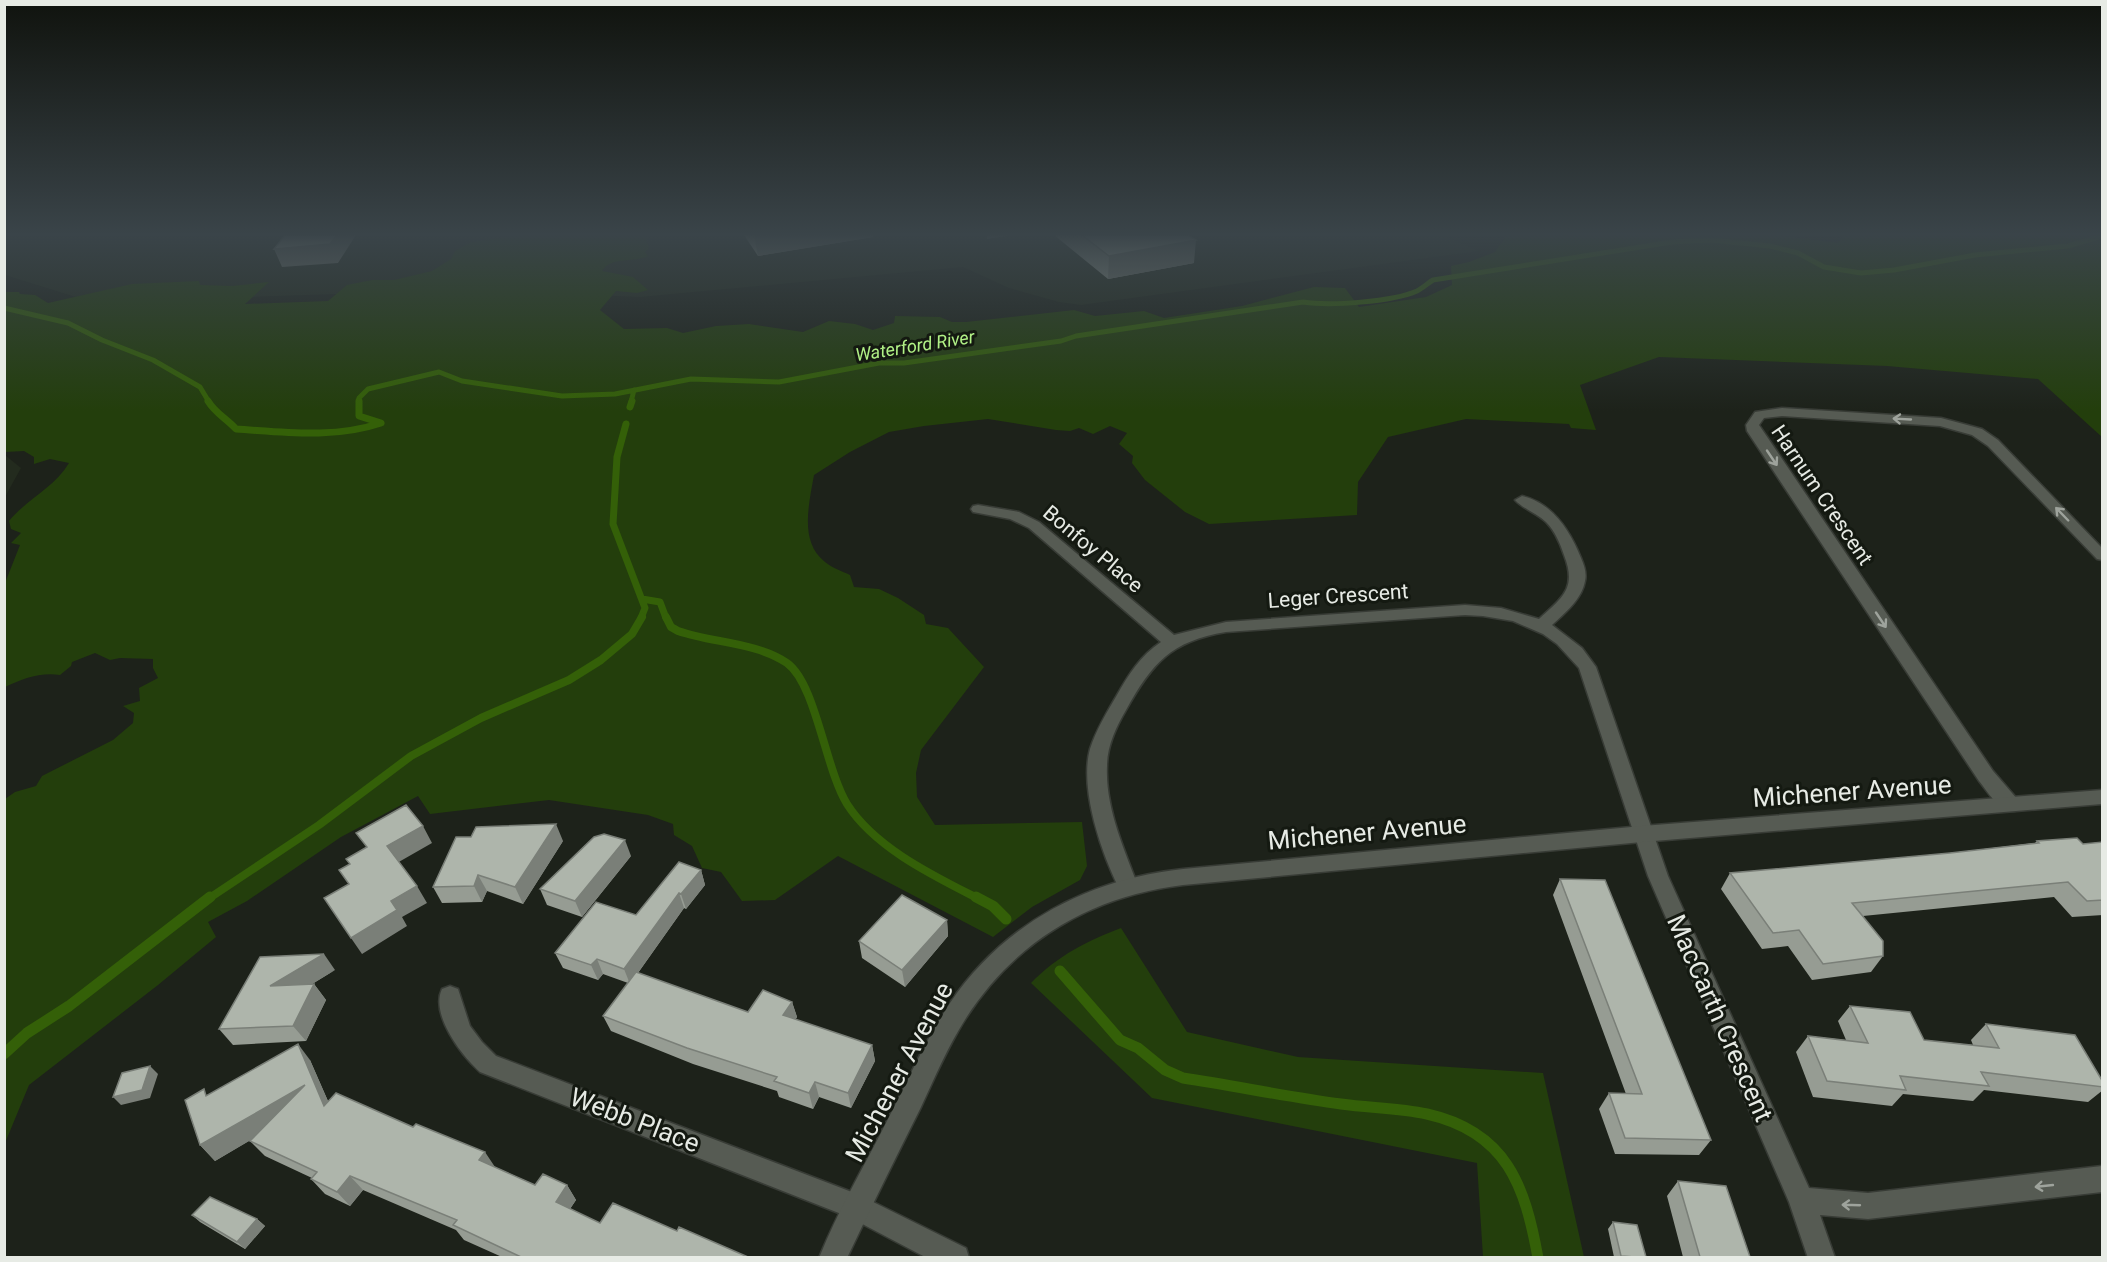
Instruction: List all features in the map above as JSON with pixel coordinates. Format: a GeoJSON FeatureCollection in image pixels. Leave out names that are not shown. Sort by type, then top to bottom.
{"type":"FeatureCollection","features":[{"type":"Feature","properties":{"kind":"street","name":"Harnum Crescent"},"geometry":{"type":"LineString","coordinates":[[2011,805],[1986,776],[1752,425],[1760,415],[1782,412],[1929,420],[1967,428],[1993,443],[2103,556]]}},
{"type":"Feature","properties":{"kind":"street"},"geometry":{"type":"LineString","coordinates":[[1522,500],[1543,512],[1560,526],[1569,545],[1578,576],[1576,587],[1570,597],[1542,625]]}},
{"type":"Feature","properties":{"kind":"street","name":"Bonfoy Place"},"geometry":{"type":"LineString","coordinates":[[978,509],[1014,515],[1034,525],[1171,642]]}},
{"type":"Feature","properties":{"kind":"street","name":"Leger Crescent"},"geometry":{"type":"LineString","coordinates":[[1128,886],[1104,813],[1098,780],[1100,751],[1139,672],[1147,661],[1171,642],[1188,635],[1226,627],[1465,610],[1505,612],[1542,625],[1570,645],[1587,667],[1642,834]]}},
{"type":"Feature","properties":{"kind":"street","name":"Michener Avenue"},"geometry":{"type":"LineString","coordinates":[[832,1257],[945,1032],[973,990],[1008,951],[1050,920],[1075,907],[1128,886],[1183,877],[1642,834],[2103,797]]}},
{"type":"Feature","properties":{"kind":"street","name":"MacCarth Crescent"},"geometry":{"type":"LineString","coordinates":[[1642,834],[1658,876],[1801,1200],[1822,1257]]}},
{"type":"Feature","properties":{"kind":"street","name":"Webb Place"},"geometry":{"type":"LineString","coordinates":[[450,996],[451,1009],[465,1041],[475,1054],[488,1064],[857,1207],[956,1257]]}},
{"type":"Feature","properties":{"kind":"street"},"geometry":{"type":"LineString","coordinates":[[1801,1200],[1868,1206],[2103,1179]]}},
{"type":"Feature","properties":{"kind":"shaded area"},"geometry":{"type":"Polygon","coordinates":[[[66,294],[341,294],[92,302],[66,294]]]}},
{"type":"Feature","properties":{"kind":"shaded area"},"geometry":{"type":"Polygon","coordinates":[[[560,294],[673,294],[640,297],[560,294]]]}},
{"type":"Feature","properties":{"kind":"shaded area"},"geometry":{"type":"Polygon","coordinates":[[[1030,294],[1163,294],[1081,305],[1030,294]]]}},
{"type":"Feature","properties":{"kind":"shaded area"},"geometry":{"type":"Polygon","coordinates":[[[5,455],[21,468],[5,497],[5,455]]]}},
{"type":"Feature","properties":{"kind":"green space"},"geometry":{"type":"Polygon","coordinates":[[[5,294],[35,295],[48,303],[88,294],[256,294],[245,304],[328,301],[336,294],[614,294],[600,310],[624,329],[667,328],[683,333],[716,326],[749,324],[803,332],[829,321],[855,324],[873,330],[894,323],[895,316],[940,317],[952,322],[966,322],[1074,310],[1095,316],[1144,311],[1164,318],[1242,306],[1288,294],[1349,294],[1359,307],[1426,297],[1433,294],[2102,294],[2102,437],[2038,379],[1887,366],[1659,357],[1580,385],[1596,430],[1571,428],[1569,424],[1466,419],[1388,437],[1358,482],[1357,515],[1209,524],[1185,512],[1145,480],[1132,463],[1133,456],[1119,444],[1127,433],[1110,426],[1093,434],[1079,428],[1070,431],[1056,430],[988,419],[889,432],[850,452],[814,475],[808,522],[812,544],[817,554],[834,568],[850,575],[854,587],[879,589],[924,615],[926,624],[948,628],[984,667],[921,750],[916,773],[917,797],[935,825],[1082,822],[1087,866],[1080,880],[1032,907],[993,937],[838,856],[775,900],[742,901],[721,872],[702,868],[692,846],[674,835],[673,824],[648,815],[549,800],[430,814],[418,796],[341,837],[247,901],[208,922],[216,937],[29,1085],[5,1143],[5,799],[15,792],[36,786],[42,776],[113,740],[133,723],[134,713],[123,706],[140,701],[139,688],[158,678],[153,668],[153,659],[110,660],[95,653],[72,662],[71,666],[60,675],[45,674],[31,677],[5,687],[5,583],[20,545],[11,543],[21,533],[11,529],[9,521],[49,486],[69,463],[50,459],[34,464],[34,457],[24,451],[5,452],[5,294]]]}},
{"type":"Feature","properties":{"kind":"green space"},"geometry":{"type":"Polygon","coordinates":[[[1121,928],[1187,1032],[1298,1057],[1543,1073],[1584,1257],[1483,1257],[1477,1163],[1152,1098],[1031,983],[1073,950],[1121,928]]]}},
{"type":"Feature","properties":{"kind":"building"},"geometry":{"type":"Polygon","coordinates":[[[406,805],[423,826],[387,846],[417,886],[391,901],[397,910],[351,938],[324,898],[349,884],[339,870],[350,864],[346,859],[367,847],[356,833],[406,805]]]}},
{"type":"Feature","properties":{"kind":"building"},"geometry":{"type":"Polygon","coordinates":[[[556,824],[515,887],[478,875],[474,886],[433,887],[456,837],[471,837],[476,827],[556,824]]]}},
{"type":"Feature","properties":{"kind":"building"},"geometry":{"type":"Polygon","coordinates":[[[604,834],[625,840],[575,901],[540,889],[594,837],[604,834]]]}},
{"type":"Feature","properties":{"kind":"building"},"geometry":{"type":"Polygon","coordinates":[[[2077,838],[2083,844],[2103,842],[2103,900],[2087,901],[2068,882],[1852,903],[1883,941],[1883,956],[1823,964],[1799,930],[1773,933],[1730,873],[1950,853],[2077,838]]]}},
{"type":"Feature","properties":{"kind":"building"},"geometry":{"type":"Polygon","coordinates":[[[679,862],[701,870],[681,894],[679,893],[624,969],[597,959],[591,965],[555,953],[596,902],[636,915],[679,862]]]}},
{"type":"Feature","properties":{"kind":"building"},"geometry":{"type":"Polygon","coordinates":[[[1560,879],[1605,880],[1711,1140],[1625,1138],[1609,1093],[1642,1094],[1560,879]]]}},
{"type":"Feature","properties":{"kind":"building"},"geometry":{"type":"Polygon","coordinates":[[[902,895],[947,920],[902,970],[859,941],[902,895]]]}},
{"type":"Feature","properties":{"kind":"building"},"geometry":{"type":"Polygon","coordinates":[[[324,954],[270,986],[314,984],[293,1026],[219,1029],[260,957],[324,954]]]}},
{"type":"Feature","properties":{"kind":"building"},"geometry":{"type":"Polygon","coordinates":[[[636,972],[748,1012],[763,990],[792,1002],[783,1015],[872,1045],[848,1093],[815,1082],[809,1093],[774,1081],[777,1077],[687,1048],[603,1016],[636,972]]]}},
{"type":"Feature","properties":{"kind":"building"},"geometry":{"type":"Polygon","coordinates":[[[1850,1006],[1910,1012],[1924,1040],[1999,1048],[1986,1024],[2075,1035],[2103,1082],[2103,1087],[1981,1072],[1989,1086],[1900,1076],[1906,1090],[1827,1081],[1808,1036],[1868,1043],[1850,1006]]]}},
{"type":"Feature","properties":{"kind":"building"},"geometry":{"type":"Polygon","coordinates":[[[298,1044],[324,1106],[336,1093],[413,1127],[416,1124],[485,1152],[479,1160],[535,1185],[543,1174],[567,1185],[556,1202],[600,1223],[613,1203],[677,1231],[679,1227],[748,1257],[521,1257],[453,1225],[457,1220],[350,1176],[337,1192],[311,1179],[317,1172],[250,1141],[305,1085],[200,1145],[185,1100],[204,1089],[206,1096],[298,1044]]]}},
{"type":"Feature","properties":{"kind":"building"},"geometry":{"type":"Polygon","coordinates":[[[150,1066],[142,1090],[113,1097],[122,1073],[150,1066]]]}},
{"type":"Feature","properties":{"kind":"building"},"geometry":{"type":"Polygon","coordinates":[[[1678,1181],[1726,1186],[1750,1257],[1700,1257],[1678,1181]]]}},
{"type":"Feature","properties":{"kind":"building"},"geometry":{"type":"Polygon","coordinates":[[[210,1197],[257,1219],[237,1242],[192,1215],[210,1197]]]}},
{"type":"Feature","properties":{"kind":"building"},"geometry":{"type":"Polygon","coordinates":[[[1613,1222],[1637,1225],[1646,1257],[1621,1256],[1613,1222]]]}},
{"type":"Feature","properties":{"kind":"waterway","name":"Waterford River"},"geometry":{"type":"LineString","coordinates":[[634,390],[691,379],[779,382],[879,363],[904,363],[1061,341],[1076,336],[1303,302],[1344,303],[1409,294]]}},
{"type":"Feature","properties":{"kind":"waterway","name":"Waterford River"},"geometry":{"type":"LineString","coordinates":[[4,308],[68,323],[102,340],[153,360],[200,387],[209,402]]}},
{"type":"Feature","properties":{"kind":"waterway","name":"Waterford River"},"geometry":{"type":"LineString","coordinates":[[208,401],[236,429],[327,433],[381,423],[359,416],[359,398],[368,389],[439,372],[462,381],[562,396],[615,394],[634,390]]}},
{"type":"Feature","properties":{"kind":"waterway"},"geometry":{"type":"LineString","coordinates":[[631,402],[634,390]]}},
{"type":"Feature","properties":{"kind":"waterway"},"geometry":{"type":"LineString","coordinates":[[630,407],[632,401]]}},
{"type":"Feature","properties":{"kind":"waterway"},"geometry":{"type":"LineString","coordinates":[[626,424],[617,457],[613,524],[645,608],[641,618]]}},
{"type":"Feature","properties":{"kind":"waterway"},"geometry":{"type":"LineString","coordinates":[[642,599],[660,602],[666,618]]}},
{"type":"Feature","properties":{"kind":"waterway"},"geometry":{"type":"LineString","coordinates":[[208,899],[319,825],[411,756],[481,718],[569,680],[601,660],[632,634],[642,617]]}},
{"type":"Feature","properties":{"kind":"waterway"},"geometry":{"type":"LineString","coordinates":[[666,617],[671,627],[678,631],[762,651],[787,663],[806,689],[839,788],[859,820],[873,834],[907,859],[979,899]]}},
{"type":"Feature","properties":{"kind":"waterway"},"geometry":{"type":"LineString","coordinates":[[4,1054],[27,1033],[69,1006],[210,897]]}},
{"type":"Feature","properties":{"kind":"waterway"},"geometry":{"type":"LineString","coordinates":[[976,897],[993,906],[1006,919]]}},
{"type":"Feature","properties":{"kind":"waterway"},"geometry":{"type":"LineString","coordinates":[[1060,971],[1120,1040],[1138,1048],[1165,1070],[1183,1078],[1321,1101],[1427,1114],[1454,1122],[1476,1134],[1494,1148],[1508,1166],[1526,1208],[1538,1258]]}}]}
